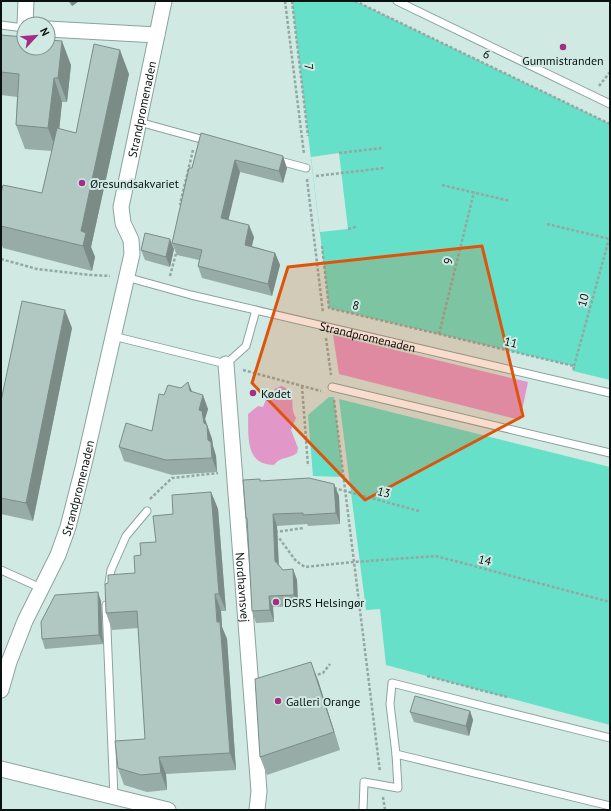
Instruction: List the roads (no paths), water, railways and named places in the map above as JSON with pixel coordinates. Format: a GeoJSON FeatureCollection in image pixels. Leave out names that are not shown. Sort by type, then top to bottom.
{"type":"FeatureCollection","features":[{"type":"Feature","properties":{"kind":"street"},"geometry":{"type":"LineString","coordinates":[[25,16],[26,1]]}},
{"type":"Feature","properties":{"kind":"street","name":"Strandpromenaden"},"geometry":{"type":"LineString","coordinates":[[1,687],[12,655],[41,588],[58,555],[68,527],[84,464],[132,254],[131,240],[123,223],[121,207],[164,1]]}},
{"type":"Feature","properties":{"kind":"street"},"geometry":{"type":"LineString","coordinates":[[56,29],[157,35]]}},
{"type":"Feature","properties":{"kind":"street","name":"Nordhavnsvej"},"geometry":{"type":"LineString","coordinates":[[226,364],[259,791],[257,810]]}},
{"type":"Feature","properties":{"kind":"street"},"geometry":{"type":"LineString","coordinates":[[1,769],[168,810]]}},
{"type":"Feature","properties":{"kind":"lane"},"geometry":{"type":"LineString","coordinates":[[397,1],[610,104]]}},
{"type":"Feature","properties":{"kind":"lane"},"geometry":{"type":"LineString","coordinates":[[1,25],[16,27]]}},
{"type":"Feature","properties":{"kind":"lane"},"geometry":{"type":"LineString","coordinates":[[139,122],[218,144]]}},
{"type":"Feature","properties":{"kind":"lane"},"geometry":{"type":"LineString","coordinates":[[269,158],[306,168]]}},
{"type":"Feature","properties":{"kind":"lane","name":"Strandpromenaden"},"geometry":{"type":"LineString","coordinates":[[126,277],[256,310],[610,394]]}},
{"type":"Feature","properties":{"kind":"lane"},"geometry":{"type":"LineString","coordinates":[[113,336],[226,364],[246,346],[256,310]]}},
{"type":"Feature","properties":{"kind":"lane"},"geometry":{"type":"LineString","coordinates":[[333,393],[610,453]]}},
{"type":"Feature","properties":{"kind":"lane"},"geometry":{"type":"LineString","coordinates":[[114,797],[106,594],[111,570],[126,536],[146,513]]}},
{"type":"Feature","properties":{"kind":"lane"},"geometry":{"type":"LineString","coordinates":[[1,570],[41,588]]}},
{"type":"Feature","properties":{"kind":"lane"},"geometry":{"type":"LineString","coordinates":[[363,810],[364,782],[398,788],[396,754],[390,704],[392,683],[610,738]]}},
{"type":"Feature","properties":{"kind":"lane"},"geometry":{"type":"LineString","coordinates":[[396,754],[610,806]]}},
{"type":"Feature","properties":{"kind":"place","name":"Gummistranden"},"geometry":{"type":"Point","coordinates":[563,47]}},
{"type":"Feature","properties":{"kind":"place","name":"Øresundsakvariet"},"geometry":{"type":"Point","coordinates":[82,183]}},
{"type":"Feature","properties":{"kind":"place","name":"Kødet"},"geometry":{"type":"Point","coordinates":[253,393]}},
{"type":"Feature","properties":{"kind":"place","name":"DSRS Helsingør"},"geometry":{"type":"Point","coordinates":[276,602]}},
{"type":"Feature","properties":{"kind":"place","name":"Galleri Orange"},"geometry":{"type":"Point","coordinates":[278,701]}}]}
